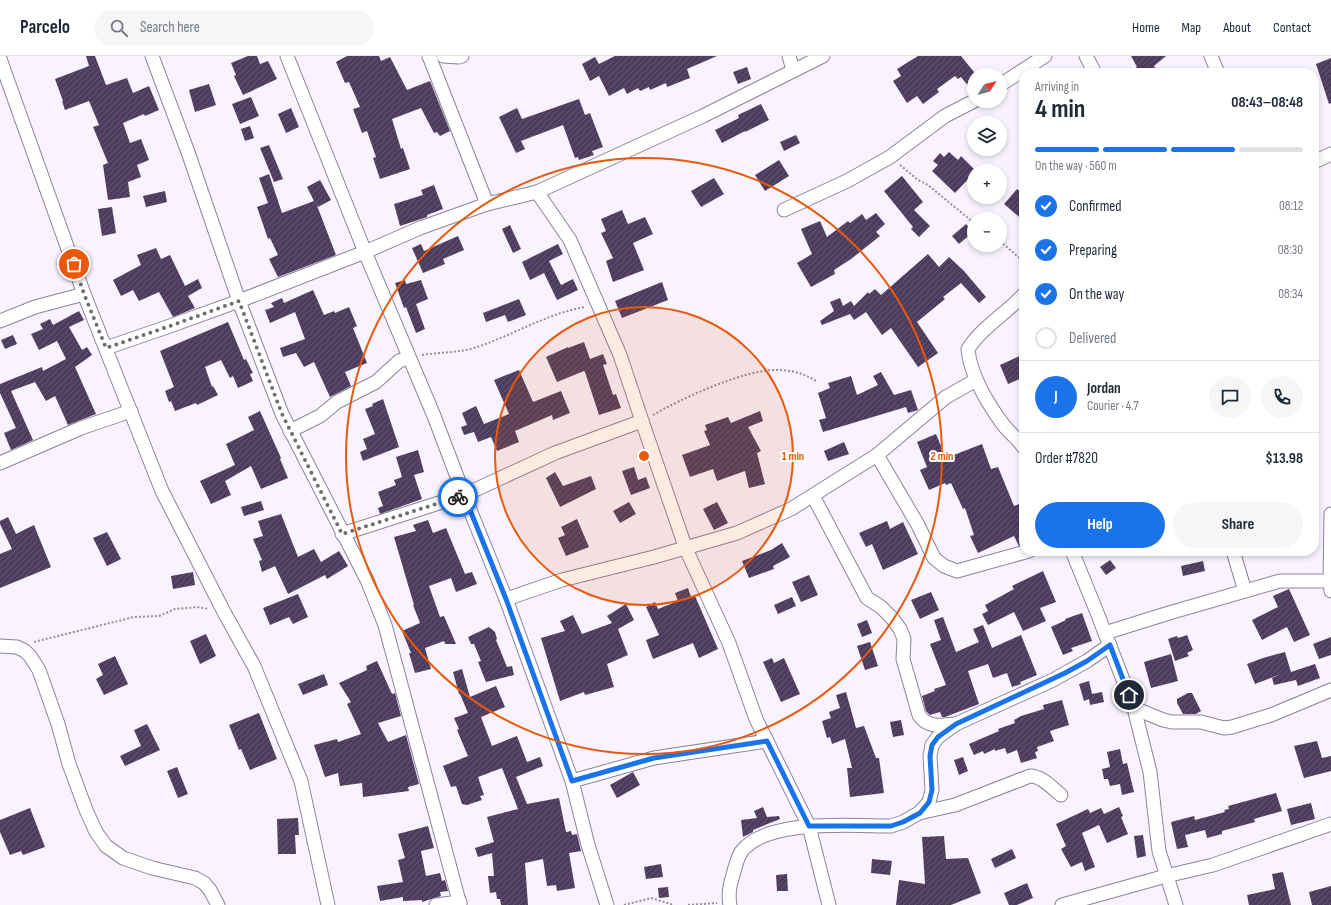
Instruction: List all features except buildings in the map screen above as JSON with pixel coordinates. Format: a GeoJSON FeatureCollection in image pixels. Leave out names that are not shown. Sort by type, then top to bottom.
{"type":"FeatureCollection","features":[{"type":"Feature","properties":{"kind":"street"},"geometry":{"type":"LineString","coordinates":[[152,56],[188,152],[239,301],[290,431],[367,580],[385,625],[460,904],[436,905]]}},
{"type":"Feature","properties":{"kind":"street"},"geometry":{"type":"LineString","coordinates":[[287,56],[365,252],[434,416],[506,599],[572,781],[588,845],[606,905]]}},
{"type":"Feature","properties":{"kind":"street"},"geometry":{"type":"LineString","coordinates":[[428,56],[487,204]]}},
{"type":"Feature","properties":{"kind":"street"},"geometry":{"type":"LineString","coordinates":[[443,56],[462,56]]}},
{"type":"Feature","properties":{"kind":"street"},"geometry":{"type":"LineString","coordinates":[[788,56],[793,70]]}},
{"type":"Feature","properties":{"kind":"street"},"geometry":{"type":"LineString","coordinates":[[106,348],[239,301],[365,252],[420,228],[487,204],[537,192],[703,116],[822,56]]}},
{"type":"Feature","properties":{"kind":"street"},"geometry":{"type":"LineString","coordinates":[[1026,68],[1045,56]]}},
{"type":"Feature","properties":{"kind":"street"},"geometry":{"type":"LineString","coordinates":[[1086,56],[1092,68]]}},
{"type":"Feature","properties":{"kind":"street"},"geometry":{"type":"LineString","coordinates":[[1211,56],[1216,68]]}},
{"type":"Feature","properties":{"kind":"street"},"geometry":{"type":"LineString","coordinates":[[0,59],[84,294],[162,491],[225,614],[254,666],[301,781],[328,905]]}},
{"type":"Feature","properties":{"kind":"street"},"geometry":{"type":"LineString","coordinates":[[1007,80],[1019,73]]}},
{"type":"Feature","properties":{"kind":"street"},"geometry":{"type":"LineString","coordinates":[[784,210],[847,182],[890,157],[945,116],[967,105]]}},
{"type":"Feature","properties":{"kind":"street"},"geometry":{"type":"LineString","coordinates":[[1319,160],[1331,154]]}},
{"type":"Feature","properties":{"kind":"street"},"geometry":{"type":"LineString","coordinates":[[537,192],[570,240],[620,354],[686,549],[729,644],[756,719],[809,826],[830,905]]}},
{"type":"Feature","properties":{"kind":"street"},"geometry":{"type":"LineString","coordinates":[[0,321],[36,307],[84,294]]}},
{"type":"Feature","properties":{"kind":"street"},"geometry":{"type":"LineString","coordinates":[[1019,300],[980,334],[968,349],[969,359],[976,380],[1005,427],[1019,442]]}},
{"type":"Feature","properties":{"kind":"street"},"geometry":{"type":"LineString","coordinates":[[290,431],[320,416],[337,402],[376,382],[399,361],[409,358]]}},
{"type":"Feature","properties":{"kind":"street"},"geometry":{"type":"LineString","coordinates":[[506,599],[562,580],[686,549],[737,533],[792,508],[877,455],[946,397],[976,380]]}},
{"type":"Feature","properties":{"kind":"street"},"geometry":{"type":"LineString","coordinates":[[0,463],[81,428],[131,411]]}},
{"type":"Feature","properties":{"kind":"street"},"geometry":{"type":"LineString","coordinates":[[342,534],[464,495],[555,453],[642,421]]}},
{"type":"Feature","properties":{"kind":"street"},"geometry":{"type":"LineString","coordinates":[[877,455],[918,525],[934,558],[944,566],[957,571],[1019,554]]}},
{"type":"Feature","properties":{"kind":"street"},"geometry":{"type":"LineString","coordinates":[[813,496],[867,598],[886,613],[900,630],[905,644],[904,659],[919,715],[923,721],[928,724],[956,724]]}},
{"type":"Feature","properties":{"kind":"street"},"geometry":{"type":"LineString","coordinates":[[920,813],[929,802],[932,790],[930,763],[932,745],[938,737],[956,724],[1053,680],[1087,661],[1108,639],[1169,612],[1280,581],[1330,586],[1331,514]]}},
{"type":"Feature","properties":{"kind":"street"},"geometry":{"type":"LineString","coordinates":[[1074,556],[1134,708],[1150,772],[1159,851],[1176,905]]}},
{"type":"Feature","properties":{"kind":"street"},"geometry":{"type":"LineString","coordinates":[[1234,556],[1245,592]]}},
{"type":"Feature","properties":{"kind":"street"},"geometry":{"type":"LineString","coordinates":[[0,646],[19,648],[25,651],[30,656],[38,670],[58,724],[69,764],[86,810],[96,832],[106,846],[124,858],[152,868],[195,878],[204,883],[210,890],[218,905]]}},
{"type":"Feature","properties":{"kind":"street"},"geometry":{"type":"LineString","coordinates":[[1134,708],[1163,720],[1201,722],[1224,728],[1271,715],[1331,690]]}},
{"type":"Feature","properties":{"kind":"street"},"geometry":{"type":"LineString","coordinates":[[572,781],[654,758],[767,741]]}},
{"type":"Feature","properties":{"kind":"street"},"geometry":{"type":"LineString","coordinates":[[729,903],[731,882],[736,862],[742,851],[752,842],[765,834],[809,826],[891,826],[903,822],[920,813],[955,805],[1030,776],[1035,776],[1044,781],[1061,795]]}},
{"type":"Feature","properties":{"kind":"street"},"geometry":{"type":"LineString","coordinates":[[1062,905],[1166,876],[1213,865],[1331,824]]}},
{"type":"Feature","properties":{"kind":"path"},"geometry":{"type":"LineString","coordinates":[[890,157],[918,180],[934,189],[967,217]]}},
{"type":"Feature","properties":{"kind":"path"},"geometry":{"type":"LineString","coordinates":[[1007,247],[1019,258]]}},
{"type":"Feature","properties":{"kind":"path"},"geometry":{"type":"LineString","coordinates":[[409,358],[432,353],[468,350],[566,310],[598,304]]}},
{"type":"Feature","properties":{"kind":"path"},"geometry":{"type":"LineString","coordinates":[[642,421],[666,407],[737,378],[760,372],[774,370],[794,372],[804,374],[816,381]]}},
{"type":"Feature","properties":{"kind":"path"},"geometry":{"type":"LineString","coordinates":[[19,648],[32,643],[134,617],[159,616],[175,608],[197,607],[213,609],[225,614]]}},
{"type":"Feature","properties":{"kind":"path"},"geometry":{"type":"LineString","coordinates":[[624,905],[651,898],[674,905]]}},
{"type":"Feature","properties":{"kind":"path"},"geometry":{"type":"LineString","coordinates":[[688,905],[729,903]]}},
{"type":"Feature","properties":{"kind":"way so far"},"geometry":{"type":"LineString","coordinates":[[74,264],[84,294],[106,348],[239,301],[282,414],[342,534],[458,497]]}},
{"type":"Feature","properties":{"kind":"route"},"geometry":{"type":"LineString","coordinates":[[458,497],[464,495],[506,599],[572,781],[654,758],[767,741],[809,826],[891,826],[903,822],[920,813],[929,802],[932,790],[930,763],[931,748],[938,737],[956,724],[1053,680],[1087,661],[1110,645],[1129,695]]}}]}
